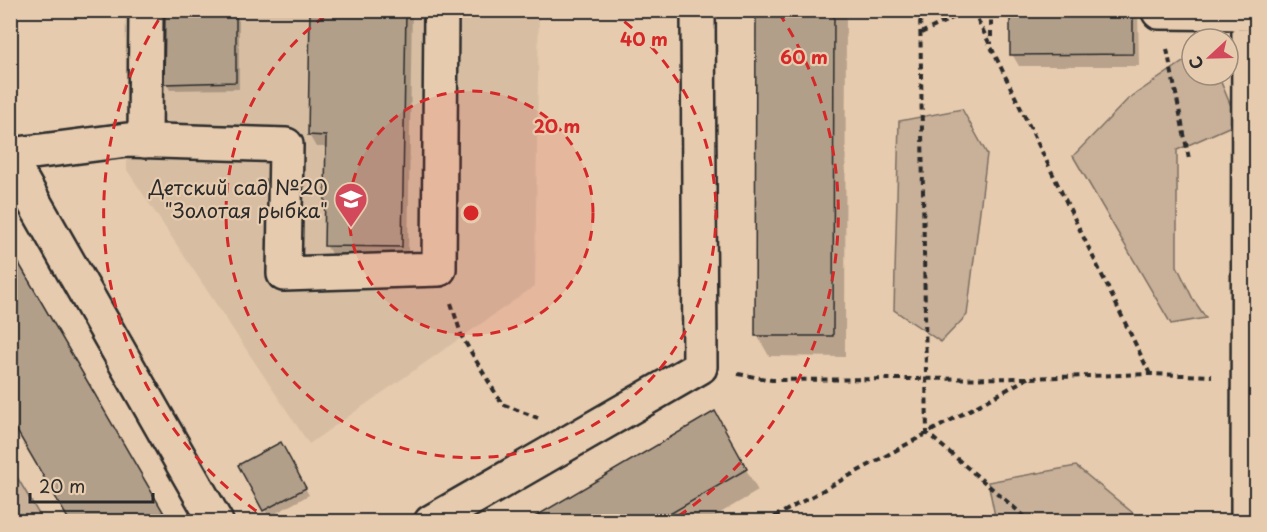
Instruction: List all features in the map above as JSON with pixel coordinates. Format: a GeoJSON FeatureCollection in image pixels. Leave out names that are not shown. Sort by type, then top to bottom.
{"type":"FeatureCollection","features":[{"type":"Feature","properties":{"kind":"street"},"geometry":{"type":"LineString","coordinates":[[145,141],[146,10]]}},
{"type":"Feature","properties":{"kind":"street"},"geometry":{"type":"LineString","coordinates":[[10,155],[127,140],[286,145],[284,274],[439,269],[441,10]]}},
{"type":"Feature","properties":{"kind":"street"},"geometry":{"type":"LineString","coordinates":[[431,522],[700,367],[698,10]]}},
{"type":"Feature","properties":{"kind":"street"},"geometry":{"type":"LineString","coordinates":[[1159,12],[1251,12],[1253,377],[1248,522]]}},
{"type":"Feature","properties":{"kind":"street"},"geometry":{"type":"LineString","coordinates":[[10,160],[216,522]]}},
{"type":"Feature","properties":{"kind":"path"},"geometry":{"type":"LineString","coordinates":[[920,10],[927,433],[1031,522]]}},
{"type":"Feature","properties":{"kind":"path"},"geometry":{"type":"LineString","coordinates":[[921,33],[971,10],[992,48],[1150,374]]}},
{"type":"Feature","properties":{"kind":"path"},"geometry":{"type":"LineString","coordinates":[[991,10],[992,48]]}},
{"type":"Feature","properties":{"kind":"path"},"geometry":{"type":"LineString","coordinates":[[1159,12],[1189,159]]}},
{"type":"Feature","properties":{"kind":"path"},"geometry":{"type":"LineString","coordinates":[[439,269],[462,337],[502,404],[581,435]]}},
{"type":"Feature","properties":{"kind":"path"},"geometry":{"type":"LineString","coordinates":[[700,367],[772,380],[1028,378],[1150,374],[1253,377]]}},
{"type":"Feature","properties":{"kind":"path"},"geometry":{"type":"LineString","coordinates":[[765,522],[1028,378]]}},
{"type":"Feature","properties":{"kind":"shaded area","name":"Детский сад №20 \"Золотая рыбка\""},"geometry":{"type":"Polygon","coordinates":[[[125,11],[539,11],[535,286],[309,444],[127,170],[125,11]]]}},
{"type":"Feature","properties":{"kind":"shaded area"},"geometry":{"type":"Polygon","coordinates":[[[1180,64],[1180,87],[1223,87],[1238,123],[1177,150],[1177,266],[1193,299],[1206,318],[1171,324],[1073,156],[1128,99],[1180,64]]]}},
{"type":"Feature","properties":{"kind":"shaded area"},"geometry":{"type":"Polygon","coordinates":[[[962,109],[987,154],[967,315],[941,342],[894,310],[899,121],[962,109]]]}},
{"type":"Feature","properties":{"kind":"shaded area"},"geometry":{"type":"Polygon","coordinates":[[[1076,466],[1139,518],[1135,522],[996,521],[988,482],[1076,466]]]}},
{"type":"Feature","properties":{"kind":"shaded area"},"geometry":{"type":"Polygon","coordinates":[[[11,467],[43,521],[11,521],[11,467]]]}},
{"type":"Feature","properties":{"kind":"building"},"geometry":{"type":"Polygon","coordinates":[[[406,10],[402,247],[324,246],[326,136],[308,135],[310,11],[406,10]]]}},
{"type":"Feature","properties":{"kind":"building"},"geometry":{"type":"Polygon","coordinates":[[[756,10],[834,10],[833,336],[755,336],[756,10]]]}},
{"type":"Feature","properties":{"kind":"building"},"geometry":{"type":"Polygon","coordinates":[[[1010,10],[1133,10],[1133,54],[1010,55],[1010,10]]]}},
{"type":"Feature","properties":{"kind":"building"},"geometry":{"type":"Polygon","coordinates":[[[236,12],[236,82],[164,84],[165,13],[236,12]]]}},
{"type":"Feature","properties":{"kind":"building"},"geometry":{"type":"Polygon","coordinates":[[[10,248],[169,522],[70,522],[10,419],[10,248]]]}},
{"type":"Feature","properties":{"kind":"building"},"geometry":{"type":"Polygon","coordinates":[[[715,411],[747,469],[656,522],[526,522],[715,411]]]}},
{"type":"Feature","properties":{"kind":"building"},"geometry":{"type":"Polygon","coordinates":[[[281,442],[306,488],[263,511],[238,465],[281,442]]]}},
{"type":"Feature","properties":{"kind":"place","name":"Детский сад №20 \"Золотая рыбка\""},"geometry":{"type":"Point","coordinates":[351,228]}}]}
